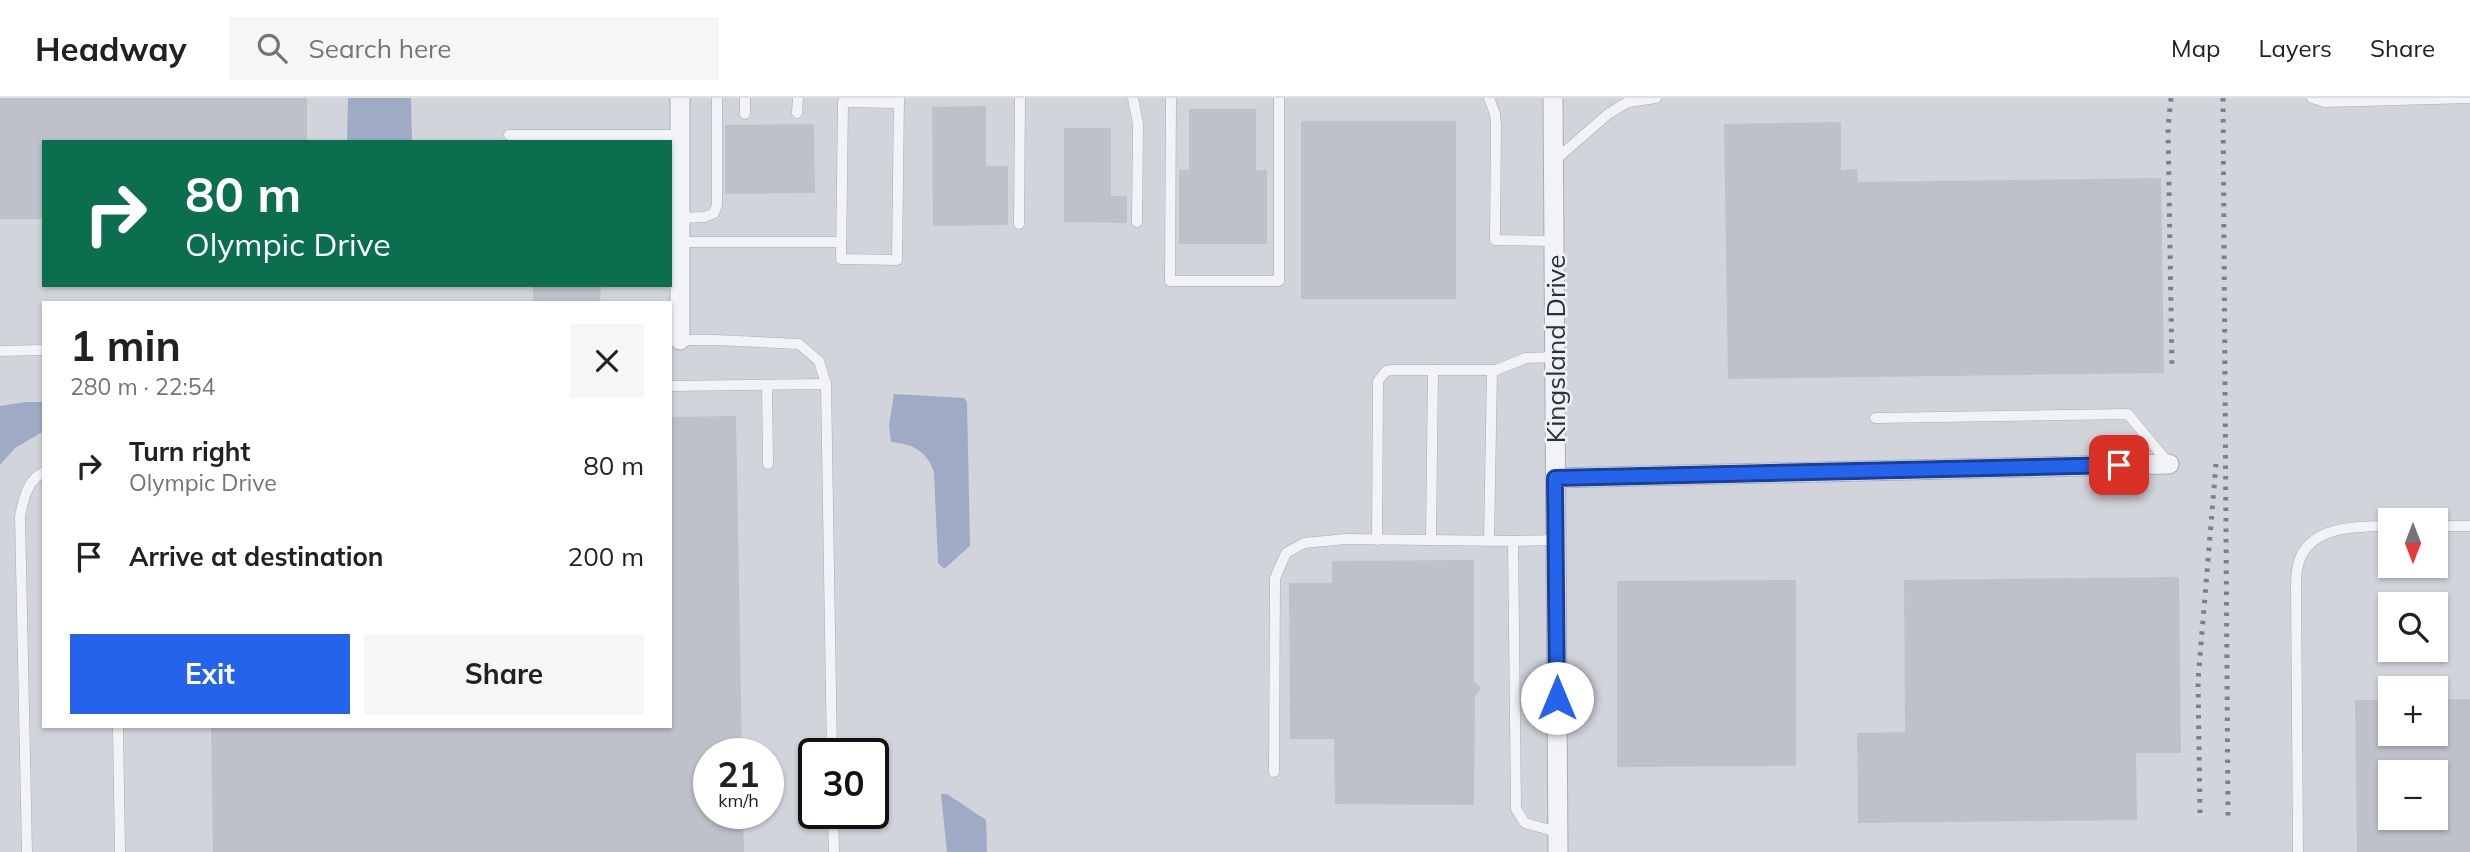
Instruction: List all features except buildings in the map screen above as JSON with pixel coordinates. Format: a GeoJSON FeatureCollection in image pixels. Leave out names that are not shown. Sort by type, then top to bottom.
{"type":"FeatureCollection","features":[{"type":"Feature","properties":{"kind":"street"},"geometry":{"type":"LineString","coordinates":[[675,340],[680,242],[677,220],[680,98]]}},
{"type":"Feature","properties":{"kind":"street","name":"Kingsland Drive"},"geometry":{"type":"LineString","coordinates":[[1553,98],[1558,852]]}},
{"type":"Feature","properties":{"kind":"street"},"geometry":{"type":"LineString","coordinates":[[1555,478],[2169,464]]}},
{"type":"Feature","properties":{"kind":"lane"},"geometry":{"type":"LineString","coordinates":[[677,220],[705,217],[714,213],[717,205],[717,98]]}},
{"type":"Feature","properties":{"kind":"lane"},"geometry":{"type":"LineString","coordinates":[[745,98],[745,114]]}},
{"type":"Feature","properties":{"kind":"lane"},"geometry":{"type":"LineString","coordinates":[[797,113],[798,98]]}},
{"type":"Feature","properties":{"kind":"lane"},"geometry":{"type":"LineString","coordinates":[[1020,98],[1020,224]]}},
{"type":"Feature","properties":{"kind":"lane"},"geometry":{"type":"LineString","coordinates":[[1133,98],[1138,124],[1137,222]]}},
{"type":"Feature","properties":{"kind":"lane"},"geometry":{"type":"LineString","coordinates":[[1171,98],[1170,281],[1279,281],[1279,98]]}},
{"type":"Feature","properties":{"kind":"lane"},"geometry":{"type":"LineString","coordinates":[[1489,98],[1496,125],[1495,240],[1554,241]]}},
{"type":"Feature","properties":{"kind":"lane"},"geometry":{"type":"LineString","coordinates":[[1554,161],[1608,114],[1628,102],[1656,98]]}},
{"type":"Feature","properties":{"kind":"lane"},"geometry":{"type":"LineString","coordinates":[[2312,98],[2325,102],[2470,98]]}},
{"type":"Feature","properties":{"kind":"lane"},"geometry":{"type":"LineString","coordinates":[[899,100],[897,260],[841,259],[843,102],[899,100]]}},
{"type":"Feature","properties":{"kind":"lane"},"geometry":{"type":"LineString","coordinates":[[509,135],[680,135]]}},
{"type":"Feature","properties":{"kind":"lane"},"geometry":{"type":"LineString","coordinates":[[680,242],[841,242]]}},
{"type":"Feature","properties":{"kind":"lane"},"geometry":{"type":"LineString","coordinates":[[675,340],[799,344],[819,360],[826,384],[832,738]]}},
{"type":"Feature","properties":{"kind":"lane"},"geometry":{"type":"LineString","coordinates":[[0,351],[42,350]]}},
{"type":"Feature","properties":{"kind":"lane"},"geometry":{"type":"LineString","coordinates":[[1377,540],[1378,382],[1386,371],[1492,370],[1525,358],[1555,357]]}},
{"type":"Feature","properties":{"kind":"lane"},"geometry":{"type":"LineString","coordinates":[[1431,540],[1433,370]]}},
{"type":"Feature","properties":{"kind":"lane"},"geometry":{"type":"LineString","coordinates":[[1489,541],[1492,370]]}},
{"type":"Feature","properties":{"kind":"lane"},"geometry":{"type":"LineString","coordinates":[[672,386],[826,384]]}},
{"type":"Feature","properties":{"kind":"lane"},"geometry":{"type":"LineString","coordinates":[[767,385],[768,464]]}},
{"type":"Feature","properties":{"kind":"lane"},"geometry":{"type":"LineString","coordinates":[[1875,418],[2128,414],[2169,464]]}},
{"type":"Feature","properties":{"kind":"lane"},"geometry":{"type":"LineString","coordinates":[[27,852],[20,516],[26,491],[37,475],[42,473]]}},
{"type":"Feature","properties":{"kind":"lane"},"geometry":{"type":"LineString","coordinates":[[2298,852],[2298,564],[2306,547],[2330,532],[2355,526],[2378,526]]}},
{"type":"Feature","properties":{"kind":"lane"},"geometry":{"type":"LineString","coordinates":[[2448,526],[2470,526]]}},
{"type":"Feature","properties":{"kind":"lane"},"geometry":{"type":"LineString","coordinates":[[1274,772],[1275,578],[1286,553],[1304,543],[1346,539],[1556,540]]}},
{"type":"Feature","properties":{"kind":"lane"},"geometry":{"type":"LineString","coordinates":[[1513,541],[1516,808],[1525,823],[1558,832]]}},
{"type":"Feature","properties":{"kind":"lane"},"geometry":{"type":"LineString","coordinates":[[118,728],[120,852]]}},
{"type":"Feature","properties":{"kind":"lane"},"geometry":{"type":"LineString","coordinates":[[833,829],[834,852]]}},
{"type":"Feature","properties":{"kind":"shaded area"},"geometry":{"type":"Polygon","coordinates":[[[0,98],[2470,98],[2470,852],[0,852],[0,98]]]}},
{"type":"Feature","properties":{"kind":"water"},"geometry":{"type":"Polygon","coordinates":[[[348,98],[411,98],[412,140],[347,140],[348,98]]]}},
{"type":"Feature","properties":{"kind":"water"},"geometry":{"type":"Polygon","coordinates":[[[894,394],[964,398],[967,402],[970,546],[944,569],[938,563],[934,472],[918,450],[891,442],[889,425],[894,394]]]}},
{"type":"Feature","properties":{"kind":"water"},"geometry":{"type":"Polygon","coordinates":[[[42,402],[42,432],[15,448],[0,465],[0,406],[42,402]]]}},
{"type":"Feature","properties":{"kind":"water"},"geometry":{"type":"Polygon","coordinates":[[[941,794],[947,794],[986,820],[987,852],[947,852],[941,794]]]}},
{"type":"Feature","properties":{"kind":"railway"},"geometry":{"type":"LineString","coordinates":[[2171,98],[2168,129],[2172,368]]}},
{"type":"Feature","properties":{"kind":"railway"},"geometry":{"type":"LineString","coordinates":[[2223,98],[2228,817]]}},
{"type":"Feature","properties":{"kind":"railway"},"geometry":{"type":"LineString","coordinates":[[2200,813],[2198,680],[2216,464]]}},
{"type":"Feature","properties":{"kind":"route"},"geometry":{"type":"LineString","coordinates":[[1557,698],[1555,478],[2119,465]]}}]}
